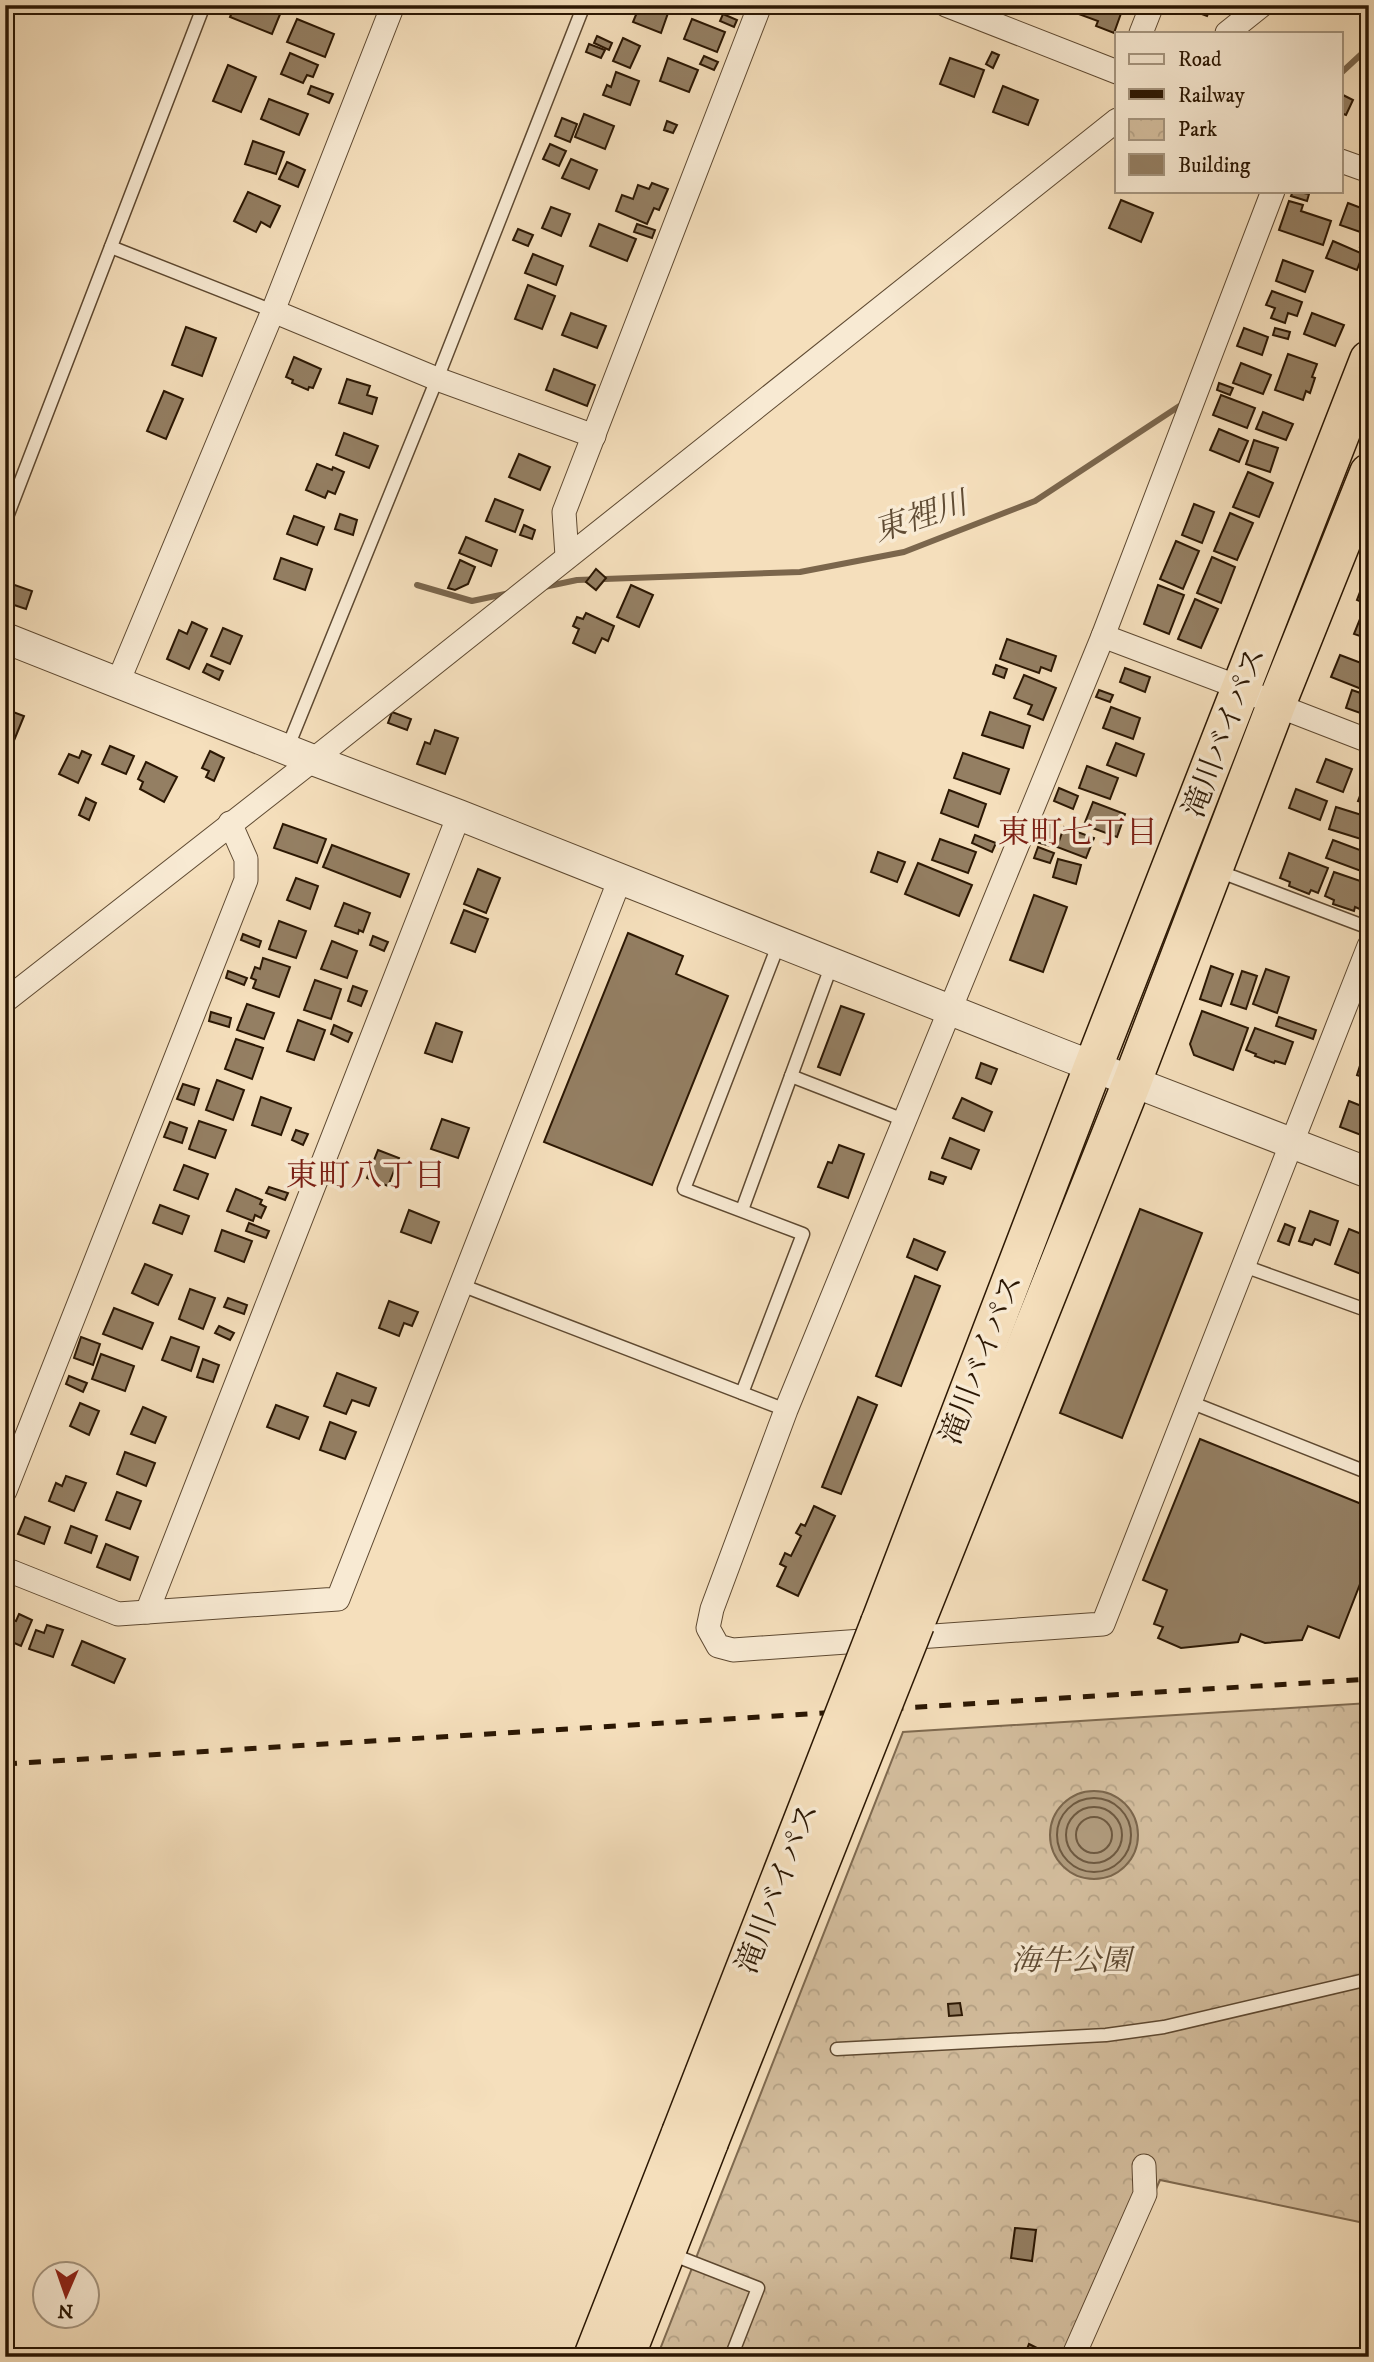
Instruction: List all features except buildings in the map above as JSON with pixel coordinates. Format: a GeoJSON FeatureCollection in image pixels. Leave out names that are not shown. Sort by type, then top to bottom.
{"type":"FeatureCollection","features":[{"type":"Feature","properties":{"kind":"highway","name":"滝川バイパス"},"geometry":{"type":"LineString","coordinates":[[897,1623],[1093,1067],[1369,360]]}},
{"type":"Feature","properties":{"kind":"highway","name":"滝川バイパス"},"geometry":{"type":"LineString","coordinates":[[593,2357],[695,2137],[897,1623],[1132,1082],[1276,705],[1369,473]]}},
{"type":"Feature","properties":{"kind":"highway","name":"滝川バイパス"},"geometry":{"type":"LineString","coordinates":[[625,2357],[667,2252],[695,2137]]}},
{"type":"Feature","properties":{"kind":"street"},"geometry":{"type":"LineString","coordinates":[[118,682],[273,311],[393,5]]}},
{"type":"Feature","properties":{"kind":"street"},"geometry":{"type":"LineString","coordinates":[[567,556],[564,512],[760,5]]}},
{"type":"Feature","properties":{"kind":"street"},"geometry":{"type":"LineString","coordinates":[[946,5],[1115,71]]}},
{"type":"Feature","properties":{"kind":"street"},"geometry":{"type":"LineString","coordinates":[[1141,32],[1152,5]]}},
{"type":"Feature","properties":{"kind":"street"},"geometry":{"type":"LineString","coordinates":[[1228,32],[1262,5]]}},
{"type":"Feature","properties":{"kind":"street"},"geometry":{"type":"LineString","coordinates":[[5,1001],[230,823],[300,755],[567,556],[1115,122]]}},
{"type":"Feature","properties":{"kind":"street"},"geometry":{"type":"LineString","coordinates":[[1342,161],[1369,171]]}},
{"type":"Feature","properties":{"kind":"street"},"geometry":{"type":"LineString","coordinates":[[1273,192],[1103,636],[786,1410],[712,1609],[708,1628],[718,1646],[733,1650],[1103,1624],[1369,946]]}},
{"type":"Feature","properties":{"kind":"street"},"geometry":{"type":"LineString","coordinates":[[273,311],[437,379],[594,436]]}},
{"type":"Feature","properties":{"kind":"street"},"geometry":{"type":"LineString","coordinates":[[1103,636],[1241,688],[1276,705],[1369,741]]}},
{"type":"Feature","properties":{"kind":"street"},"geometry":{"type":"LineString","coordinates":[[5,638],[1369,1173]]}},
{"type":"Feature","properties":{"kind":"street"},"geometry":{"type":"LineString","coordinates":[[147,1612],[459,815]]}},
{"type":"Feature","properties":{"kind":"street"},"geometry":{"type":"LineString","coordinates":[[5,1491],[246,880],[246,859],[230,823]]}},
{"type":"Feature","properties":{"kind":"street"},"geometry":{"type":"LineString","coordinates":[[5,1569],[118,1614],[338,1599],[620,879]]}},
{"type":"Feature","properties":{"kind":"street"},"geometry":{"type":"LineString","coordinates":[[1073,2357],[1144,2194],[1144,2166]]}},
{"type":"Feature","properties":{"kind":"lane"},"geometry":{"type":"LineString","coordinates":[[5,522],[204,5]]}},
{"type":"Feature","properties":{"kind":"lane"},"geometry":{"type":"LineString","coordinates":[[300,755],[437,379],[584,5]]}},
{"type":"Feature","properties":{"kind":"lane"},"geometry":{"type":"LineString","coordinates":[[111,247],[273,311]]}},
{"type":"Feature","properties":{"kind":"lane"},"geometry":{"type":"LineString","coordinates":[[1213,869],[1369,928]]}},
{"type":"Feature","properties":{"kind":"lane"},"geometry":{"type":"LineString","coordinates":[[742,1393],[803,1234],[684,1189],[779,942]]}},
{"type":"Feature","properties":{"kind":"lane"},"geometry":{"type":"LineString","coordinates":[[742,1210],[832,964]]}},
{"type":"Feature","properties":{"kind":"lane"},"geometry":{"type":"LineString","coordinates":[[791,1076],[904,1120]]}},
{"type":"Feature","properties":{"kind":"lane"},"geometry":{"type":"LineString","coordinates":[[1244,1266],[1369,1311]]}},
{"type":"Feature","properties":{"kind":"lane"},"geometry":{"type":"LineString","coordinates":[[461,1285],[786,1410]]}},
{"type":"Feature","properties":{"kind":"lane"},"geometry":{"type":"LineString","coordinates":[[1190,1402],[1369,1473]]}},
{"type":"Feature","properties":{"kind":"lane"},"geometry":{"type":"LineString","coordinates":[[837,2049],[1106,2035],[1164,2027],[1369,1979]]}},
{"type":"Feature","properties":{"kind":"lane"},"geometry":{"type":"LineString","coordinates":[[667,2252],[758,2288],[731,2357]]}},
{"type":"Feature","properties":{"kind":"green space","name":"海牛公園"},"geometry":{"type":"Polygon","coordinates":[[[1369,1703],[1369,2224],[1160,2180],[1082,2357],[657,2357],[903,1732],[1369,1703]]]}},
{"type":"Feature","properties":{"kind":"water"},"geometry":{"type":"Polygon","coordinates":[[[1094,1791],[1119,1798],[1131,1810],[1138,1835],[1131,1860],[1119,1872],[1094,1879],[1069,1872],[1057,1860],[1050,1835],[1057,1810],[1069,1798],[1094,1791]]]}},
{"type":"Feature","properties":{"kind":"waterway","name":"東裡川"},"geometry":{"type":"LineString","coordinates":[[1342,72],[1369,47]]}},
{"type":"Feature","properties":{"kind":"waterway","name":"東裡川"},"geometry":{"type":"LineString","coordinates":[[544,587],[577,580],[800,572],[904,552],[1035,501],[1181,405],[1183,401]]}},
{"type":"Feature","properties":{"kind":"waterway","name":"東裡川"},"geometry":{"type":"LineString","coordinates":[[417,585],[472,601],[510,593]]}},
{"type":"Feature","properties":{"kind":"railway"},"geometry":{"type":"LineString","coordinates":[[5,1764],[1369,1679]]}},
{"type":"Feature","properties":{"kind":"district","name":"東町七丁目"},"geometry":{"type":"Point","coordinates":[1078,832]}},
{"type":"Feature","properties":{"kind":"district","name":"東町八丁目"},"geometry":{"type":"Point","coordinates":[366,1175]}}]}
